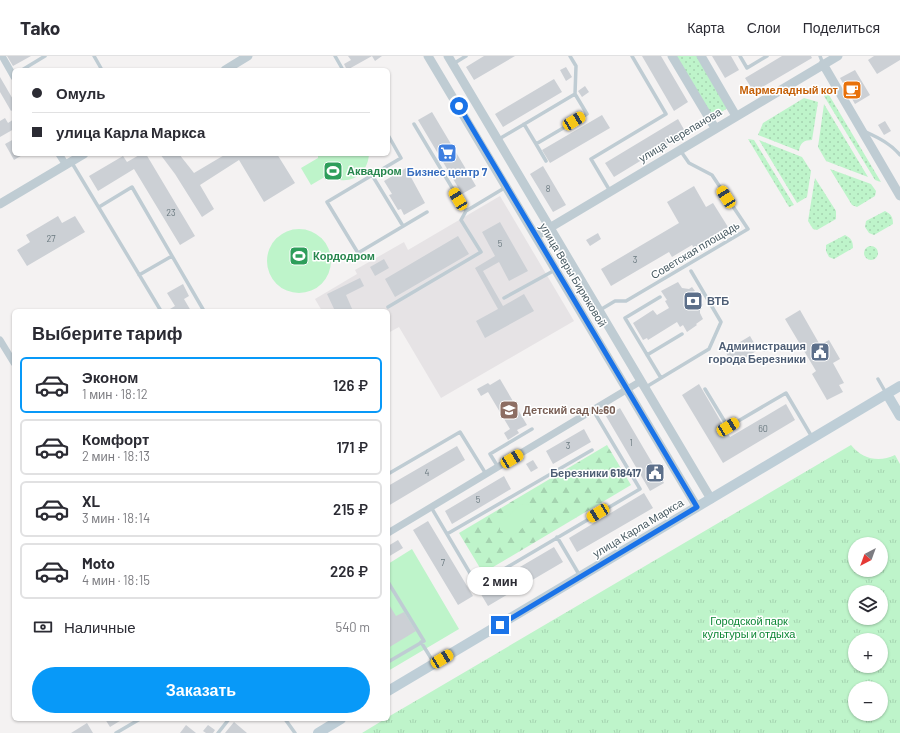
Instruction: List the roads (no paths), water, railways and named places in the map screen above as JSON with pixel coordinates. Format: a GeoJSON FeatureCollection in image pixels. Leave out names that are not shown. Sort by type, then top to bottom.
{"type":"FeatureCollection","features":[{"type":"Feature","properties":{"kind":"main road","name":"улица Карла Маркса"},"geometry":{"type":"LineString","coordinates":[[390,690],[900,386]]}},
{"type":"Feature","properties":{"kind":"main road"},"geometry":{"type":"LineString","coordinates":[[887,394],[900,416]]}},
{"type":"Feature","properties":{"kind":"main road"},"geometry":{"type":"LineString","coordinates":[[318,733],[338,721]]}},
{"type":"Feature","properties":{"kind":"street"},"geometry":{"type":"LineString","coordinates":[[2,56],[12,73]]}},
{"type":"Feature","properties":{"kind":"street"},"geometry":{"type":"LineString","coordinates":[[228,68],[248,56]]}},
{"type":"Feature","properties":{"kind":"street","name":"улица Веры Бирюковой"},"geometry":{"type":"LineString","coordinates":[[428,56],[482,144],[697,507]]}},
{"type":"Feature","properties":{"kind":"street"},"geometry":{"type":"LineString","coordinates":[[672,56],[715,128]]}},
{"type":"Feature","properties":{"kind":"street"},"geometry":{"type":"LineString","coordinates":[[701,56],[736,116]]}},
{"type":"Feature","properties":{"kind":"street","name":"улица Черепанова"},"geometry":{"type":"LineString","coordinates":[[536,236],[736,116],[821,60],[838,56]]}},
{"type":"Feature","properties":{"kind":"street","name":"улица Веры Бирюковой"},"geometry":{"type":"LineString","coordinates":[[451,60],[711,499]]}},
{"type":"Feature","properties":{"kind":"street"},"geometry":{"type":"LineString","coordinates":[[821,60],[900,196]]}},
{"type":"Feature","properties":{"kind":"street"},"geometry":{"type":"LineString","coordinates":[[482,144],[497,137]]}},
{"type":"Feature","properties":{"kind":"street"},"geometry":{"type":"LineString","coordinates":[[61,156],[68,163]]}},
{"type":"Feature","properties":{"kind":"street"},"geometry":{"type":"LineString","coordinates":[[0,204],[80,156]]}},
{"type":"Feature","properties":{"kind":"street"},"geometry":{"type":"LineString","coordinates":[[0,340],[12,360]]}},
{"type":"Feature","properties":{"kind":"street"},"geometry":{"type":"LineString","coordinates":[[390,529],[431,507],[627,390],[643,384]]}},
{"type":"Feature","properties":{"kind":"lane"},"geometry":{"type":"LineString","coordinates":[[25,68],[45,56]]}},
{"type":"Feature","properties":{"kind":"lane"},"geometry":{"type":"LineString","coordinates":[[94,56],[101,68]]}},
{"type":"Feature","properties":{"kind":"lane"},"geometry":{"type":"LineString","coordinates":[[335,56],[342,68]]}},
{"type":"Feature","properties":{"kind":"lane"},"geometry":{"type":"LineString","coordinates":[[451,60],[466,56]]}},
{"type":"Feature","properties":{"kind":"lane"},"geometry":{"type":"LineString","coordinates":[[536,144],[587,114],[575,94],[576,66],[570,56]]}},
{"type":"Feature","properties":{"kind":"lane"},"geometry":{"type":"LineString","coordinates":[[610,191],[591,159],[666,114],[632,56]]}},
{"type":"Feature","properties":{"kind":"lane"},"geometry":{"type":"LineString","coordinates":[[740,56],[747,68],[767,56]]}},
{"type":"Feature","properties":{"kind":"lane"},"geometry":{"type":"LineString","coordinates":[[497,137],[524,124],[575,94]]}},
{"type":"Feature","properties":{"kind":"lane"},"geometry":{"type":"LineString","coordinates":[[414,124],[466,211]]}},
{"type":"Feature","properties":{"kind":"lane"},"geometry":{"type":"LineString","coordinates":[[524,124],[546,161]]}},
{"type":"Feature","properties":{"kind":"lane"},"geometry":{"type":"LineString","coordinates":[[862,130],[894,147],[900,155]]}},
{"type":"Feature","properties":{"kind":"lane"},"geometry":{"type":"LineString","coordinates":[[390,139],[401,158],[327,202],[358,253],[427,212]]}},
{"type":"Feature","properties":{"kind":"lane","name":"Советская площадь"},"geometry":{"type":"LineString","coordinates":[[599,311],[615,301],[626,301],[748,229],[712,175],[688,163],[680,150]]}},
{"type":"Feature","properties":{"kind":"lane"},"geometry":{"type":"LineString","coordinates":[[68,163],[98,207],[160,309]]}},
{"type":"Feature","properties":{"kind":"lane"},"geometry":{"type":"LineString","coordinates":[[372,175],[403,226]]}},
{"type":"Feature","properties":{"kind":"lane"},"geometry":{"type":"LineString","coordinates":[[98,207],[132,187],[203,309]]}},
{"type":"Feature","properties":{"kind":"lane"},"geometry":{"type":"LineString","coordinates":[[388,307],[480,252],[461,220],[466,211],[507,187]]}},
{"type":"Feature","properties":{"kind":"lane"},"geometry":{"type":"LineString","coordinates":[[139,275],[172,256]]}},
{"type":"Feature","properties":{"kind":"lane"},"geometry":{"type":"LineString","coordinates":[[504,298],[556,269]]}},
{"type":"Feature","properties":{"kind":"lane","name":"Советская площадь"},"geometry":{"type":"LineString","coordinates":[[643,384],[660,378],[710,349],[721,322],[691,271]]}},
{"type":"Feature","properties":{"kind":"lane"},"geometry":{"type":"LineString","coordinates":[[660,297],[625,318],[660,378]]}},
{"type":"Feature","properties":{"kind":"lane"},"geometry":{"type":"LineString","coordinates":[[647,355],[682,334]]}},
{"type":"Feature","properties":{"kind":"lane"},"geometry":{"type":"LineString","coordinates":[[878,379],[887,394]]}},
{"type":"Feature","properties":{"kind":"lane"},"geometry":{"type":"LineString","coordinates":[[705,389],[728,427],[786,393],[813,438]]}},
{"type":"Feature","properties":{"kind":"lane"},"geometry":{"type":"LineString","coordinates":[[431,507],[477,585],[640,489],[593,410]]}},
{"type":"Feature","properties":{"kind":"lane"},"geometry":{"type":"LineString","coordinates":[[498,467],[490,454],[532,429]]}},
{"type":"Feature","properties":{"kind":"lane"},"geometry":{"type":"LineString","coordinates":[[390,473],[460,432],[486,474]]}},
{"type":"Feature","properties":{"kind":"lane"},"geometry":{"type":"LineString","coordinates":[[447,534],[592,450]]}},
{"type":"Feature","properties":{"kind":"lane"},"geometry":{"type":"LineString","coordinates":[[557,537],[581,576]]}},
{"type":"Feature","properties":{"kind":"lane"},"geometry":{"type":"LineString","coordinates":[[390,585],[424,641],[390,661]]}},
{"type":"Feature","properties":{"kind":"lane"},"geometry":{"type":"LineString","coordinates":[[421,642],[434,664]]}},
{"type":"Feature","properties":{"kind":"lane"},"geometry":{"type":"LineString","coordinates":[[116,733],[137,721]]}},
{"type":"Feature","properties":{"kind":"lane"},"geometry":{"type":"LineString","coordinates":[[218,733],[227,721]]}},
{"type":"Feature","properties":{"kind":"lane"},"geometry":{"type":"LineString","coordinates":[[286,721],[295,733]]}},
{"type":"Feature","properties":{"kind":"place","name":"Мармеладный кот"},"geometry":{"type":"Point","coordinates":[852,90]}},
{"type":"Feature","properties":{"kind":"place","name":"Бизнес центр 7"},"geometry":{"type":"Point","coordinates":[447,153]}},
{"type":"Feature","properties":{"kind":"place","name":"Аквадром"},"geometry":{"type":"Point","coordinates":[333,171]}},
{"type":"Feature","properties":{"kind":"place","name":"Кордодром"},"geometry":{"type":"Point","coordinates":[299,256]}},
{"type":"Feature","properties":{"kind":"place","name":"ВТБ"},"geometry":{"type":"Point","coordinates":[693,301]}},
{"type":"Feature","properties":{"kind":"place","name":"Администрация города Березники"},"geometry":{"type":"Point","coordinates":[820,352]}},
{"type":"Feature","properties":{"kind":"place","name":"Детский сад №60"},"geometry":{"type":"Point","coordinates":[509,410]}},
{"type":"Feature","properties":{"kind":"place","name":"Березники 618417"},"geometry":{"type":"Point","coordinates":[655,473]}},
{"type":"Feature","properties":{"kind":"park label","name":"Городской парк культуры и отдыха"},"geometry":{"type":"Point","coordinates":[749,627]}}]}
